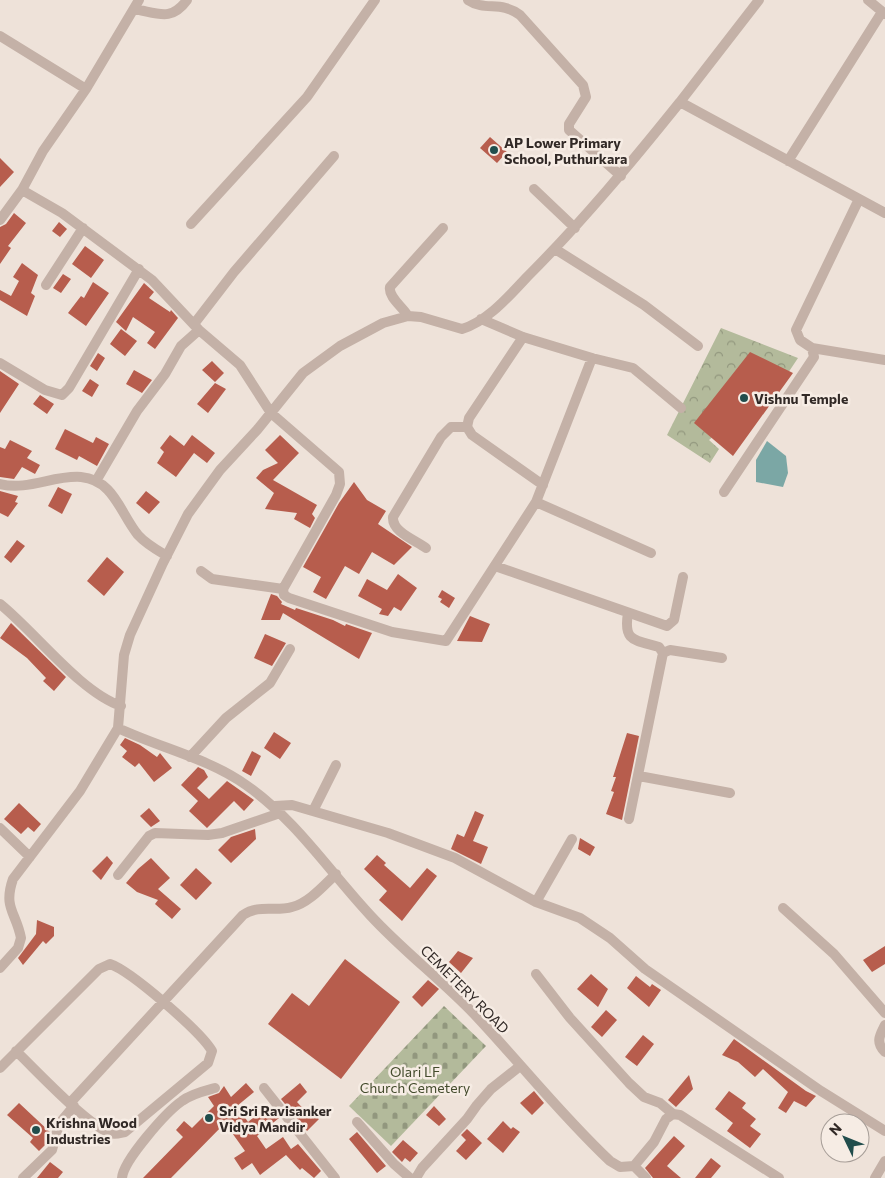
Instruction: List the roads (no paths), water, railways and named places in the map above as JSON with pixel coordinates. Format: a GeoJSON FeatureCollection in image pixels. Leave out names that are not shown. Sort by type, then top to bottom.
{"type":"FeatureCollection","features":[{"type":"Feature","properties":{"kind":"street"},"geometry":{"type":"LineString","coordinates":[[0,220],[22,190],[43,151],[86,89],[136,5],[170,15],[180,10],[187,0]]}},
{"type":"Feature","properties":{"kind":"street"},"geometry":{"type":"LineString","coordinates":[[191,224],[302,103],[375,0]]}},
{"type":"Feature","properties":{"kind":"street"},"geometry":{"type":"LineString","coordinates":[[468,0],[482,7],[498,6],[511,8],[520,15],[583,85],[586,97],[569,124],[569,130],[621,176]]}},
{"type":"Feature","properties":{"kind":"street"},"geometry":{"type":"LineString","coordinates":[[511,8],[518,0]]}},
{"type":"Feature","properties":{"kind":"street"},"geometry":{"type":"LineString","coordinates":[[0,968],[18,948],[21,938],[8,904],[13,879],[80,791],[118,728],[124,655],[130,635],[167,556],[202,494],[303,373],[340,346],[383,324],[408,316],[430,319],[462,330],[481,319],[506,299],[575,228],[621,176],[759,0]]}},
{"type":"Feature","properties":{"kind":"street"},"geometry":{"type":"LineString","coordinates":[[788,161],[884,13],[868,0]]}},
{"type":"Feature","properties":{"kind":"street"},"geometry":{"type":"LineString","coordinates":[[0,36],[86,89]]}},
{"type":"Feature","properties":{"kind":"street"},"geometry":{"type":"LineString","coordinates":[[680,102],[885,214]]}},
{"type":"Feature","properties":{"kind":"street"},"geometry":{"type":"LineString","coordinates":[[96,481],[137,411],[165,374],[181,346],[197,327],[234,272],[334,156]]}},
{"type":"Feature","properties":{"kind":"street"},"geometry":{"type":"LineString","coordinates":[[534,189],[575,228]]}},
{"type":"Feature","properties":{"kind":"street"},"geometry":{"type":"LineString","coordinates":[[22,190],[83,228],[139,269],[197,327],[240,365],[271,413],[332,464],[341,477],[336,495],[283,589],[284,596],[378,628],[446,641],[536,502],[592,358]]}},
{"type":"Feature","properties":{"kind":"street"},"geometry":{"type":"LineString","coordinates":[[859,200],[796,330],[800,340],[812,348],[885,360]]}},
{"type":"Feature","properties":{"kind":"street"},"geometry":{"type":"LineString","coordinates":[[0,202],[9,208]]}},
{"type":"Feature","properties":{"kind":"street"},"geometry":{"type":"LineString","coordinates":[[46,286],[83,228]]}},
{"type":"Feature","properties":{"kind":"street"},"geometry":{"type":"LineString","coordinates":[[408,316],[392,297],[389,291],[390,287],[444,228]]}},
{"type":"Feature","properties":{"kind":"street"},"geometry":{"type":"LineString","coordinates":[[555,249],[644,305],[698,346]]}},
{"type":"Feature","properties":{"kind":"street"},"geometry":{"type":"LineString","coordinates":[[0,363],[45,390],[62,395],[139,269]]}},
{"type":"Feature","properties":{"kind":"street"},"geometry":{"type":"LineString","coordinates":[[481,319],[523,337],[633,368],[681,408]]}},
{"type":"Feature","properties":{"kind":"street"},"geometry":{"type":"LineString","coordinates":[[523,337],[469,418],[467,427],[472,435],[544,485]]}},
{"type":"Feature","properties":{"kind":"street"},"geometry":{"type":"LineString","coordinates":[[724,492],[814,357],[812,348]]}},
{"type":"Feature","properties":{"kind":"street"},"geometry":{"type":"LineString","coordinates":[[426,548],[397,528],[393,523],[393,517],[441,436],[451,427],[467,427]]}},
{"type":"Feature","properties":{"kind":"street"},"geometry":{"type":"LineString","coordinates":[[0,484],[13,487],[69,478],[96,481],[114,497],[139,536],[167,556]]}},
{"type":"Feature","properties":{"kind":"street"},"geometry":{"type":"LineString","coordinates":[[536,502],[651,553]]}},
{"type":"Feature","properties":{"kind":"street"},"geometry":{"type":"LineString","coordinates":[[495,566],[667,626],[672,624],[684,577]]}},
{"type":"Feature","properties":{"kind":"street"},"geometry":{"type":"LineString","coordinates":[[201,571],[212,579],[283,589]]}},
{"type":"Feature","properties":{"kind":"street"},"geometry":{"type":"LineString","coordinates":[[0,604],[22,622],[90,689],[106,701],[121,706]]}},
{"type":"Feature","properties":{"kind":"street"},"geometry":{"type":"LineString","coordinates":[[628,613],[625,627],[628,635],[632,639],[659,647],[663,653],[629,819]]}},
{"type":"Feature","properties":{"kind":"street"},"geometry":{"type":"LineString","coordinates":[[190,757],[226,718],[270,683],[290,649]]}},
{"type":"Feature","properties":{"kind":"street"},"geometry":{"type":"LineString","coordinates":[[663,653],[670,650],[722,658]]}},
{"type":"Feature","properties":{"kind":"street","name":"CEMETERY ROAD"},"geometry":{"type":"LineString","coordinates":[[118,728],[163,748],[190,757],[244,784],[278,810],[336,874],[370,916],[476,1016],[520,1066],[610,1161],[620,1167],[634,1166]]}},
{"type":"Feature","properties":{"kind":"street"},"geometry":{"type":"LineString","coordinates":[[313,811],[336,765]]}},
{"type":"Feature","properties":{"kind":"street"},"geometry":{"type":"LineString","coordinates":[[639,776],[730,793]]}},
{"type":"Feature","properties":{"kind":"street"},"geometry":{"type":"LineString","coordinates":[[118,875],[149,836],[155,833],[163,831],[208,835],[222,833],[292,805],[388,833],[454,858],[536,902],[580,918],[610,938],[645,969],[821,1091],[885,1131]]}},
{"type":"Feature","properties":{"kind":"street"},"geometry":{"type":"LineString","coordinates":[[0,828],[30,857]]}},
{"type":"Feature","properties":{"kind":"street"},"geometry":{"type":"LineString","coordinates":[[536,902],[572,839]]}},
{"type":"Feature","properties":{"kind":"street"},"geometry":{"type":"LineString","coordinates":[[24,1178],[52,1150],[60,1124],[72,1104],[243,915],[256,908],[285,909],[296,907],[336,874]]}},
{"type":"Feature","properties":{"kind":"street"},"geometry":{"type":"LineString","coordinates":[[783,908],[841,961],[885,1013]]}},
{"type":"Feature","properties":{"kind":"street"},"geometry":{"type":"LineString","coordinates":[[0,1068],[16,1051],[104,965],[118,967],[164,1004],[209,1046],[212,1058],[208,1064],[125,1132],[112,1134],[72,1104],[16,1051]]}},
{"type":"Feature","properties":{"kind":"street"},"geometry":{"type":"LineString","coordinates":[[536,974],[570,1018],[644,1097],[660,1103],[673,1114],[680,1116],[779,1178]]}},
{"type":"Feature","properties":{"kind":"street"},"geometry":{"type":"LineString","coordinates":[[885,1024],[878,1040],[879,1046],[885,1052]]}},
{"type":"Feature","properties":{"kind":"street"},"geometry":{"type":"LineString","coordinates":[[416,1178],[422,1168],[467,1119],[476,1105],[491,1089],[520,1066]]}},
{"type":"Feature","properties":{"kind":"street"},"geometry":{"type":"LineString","coordinates":[[122,1178],[130,1160],[148,1134],[181,1102],[215,1088]]}},
{"type":"Feature","properties":{"kind":"street"},"geometry":{"type":"LineString","coordinates":[[264,1088],[335,1178]]}},
{"type":"Feature","properties":{"kind":"street"},"geometry":{"type":"LineString","coordinates":[[646,1178],[634,1166],[654,1142],[666,1119],[673,1114]]}},
{"type":"Feature","properties":{"kind":"street"},"geometry":{"type":"LineString","coordinates":[[357,1122],[394,1164],[410,1178]]}},
{"type":"Feature","properties":{"kind":"street"},"geometry":{"type":"LineString","coordinates":[[875,1178],[885,1161]]}},
{"type":"Feature","properties":{"kind":"water"},"geometry":{"type":"Polygon","coordinates":[[[767,441],[786,456],[788,473],[783,487],[756,482],[756,460],[767,441]]]}},
{"type":"Feature","properties":{"kind":"place","name":"AP Lower Primary School, Puthurkara"},"geometry":{"type":"Point","coordinates":[494,150]}},
{"type":"Feature","properties":{"kind":"place","name":"Vishnu Temple"},"geometry":{"type":"Point","coordinates":[744,398]}},
{"type":"Feature","properties":{"kind":"place","name":"Sri Sri Ravisanker Vidya Mandir"},"geometry":{"type":"Point","coordinates":[209,1118]}},
{"type":"Feature","properties":{"kind":"place","name":"Krishna Wood Industries"},"geometry":{"type":"Point","coordinates":[36,1130]}},
{"type":"Feature","properties":{"kind":"park label","name":"Olari LF Church Cemetery"},"geometry":{"type":"Point","coordinates":[415,1080]}}]}
